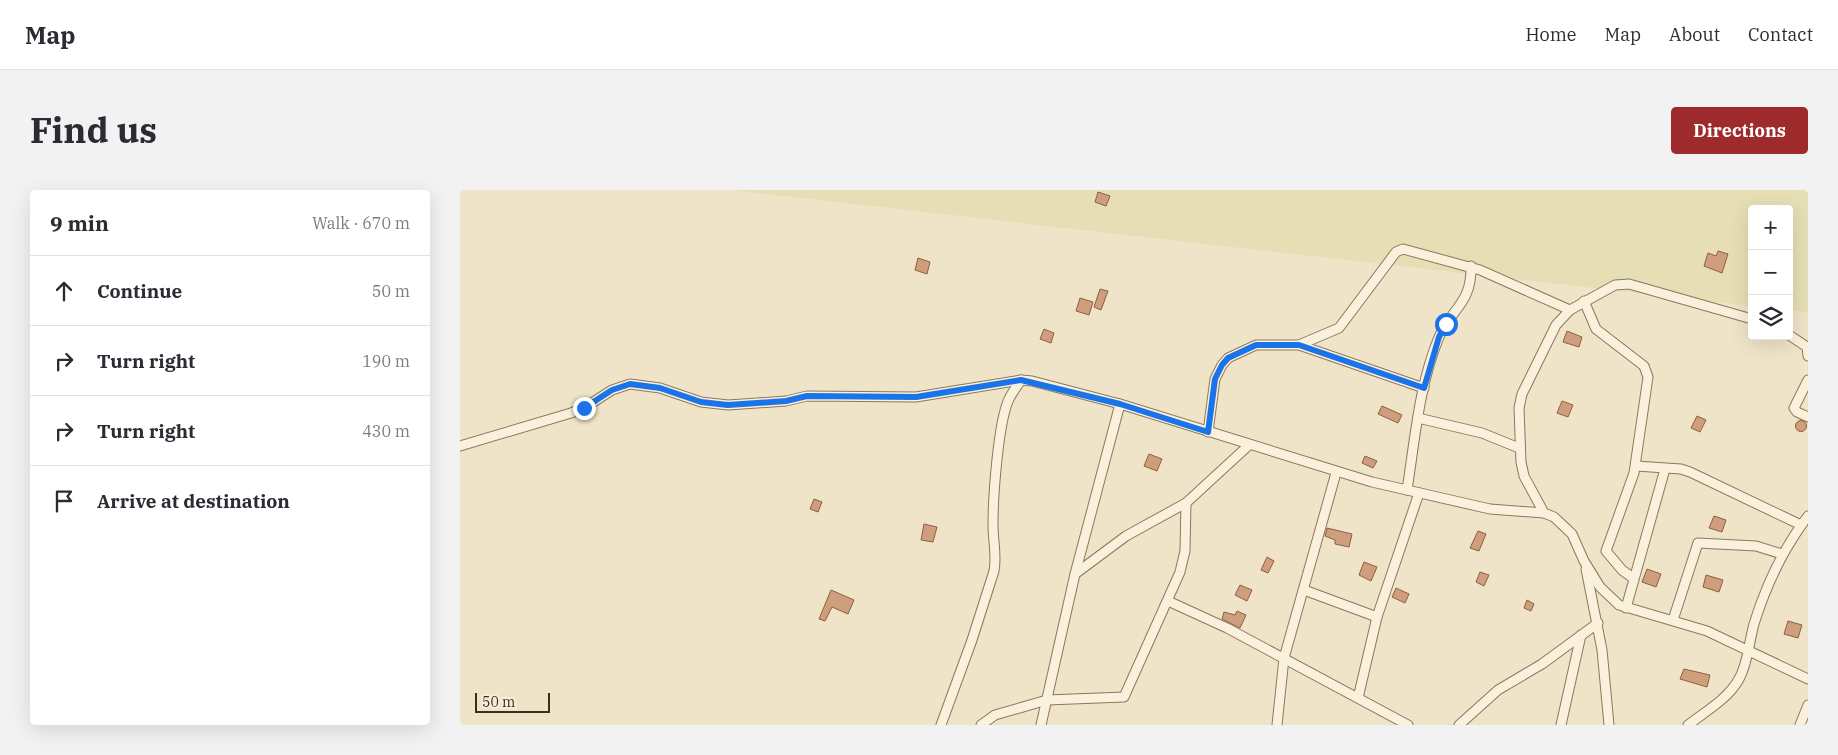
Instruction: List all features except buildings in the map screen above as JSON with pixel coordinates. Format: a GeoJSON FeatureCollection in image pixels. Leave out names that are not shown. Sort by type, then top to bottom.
{"type":"FeatureCollection","features":[{"type":"Feature","properties":{"kind":"street"},"geometry":{"type":"LineString","coordinates":[[1299,345],[1339,328],[1396,252],[1403,249],[1471,266],[1570,310]]}},
{"type":"Feature","properties":{"kind":"street"},"geometry":{"type":"LineString","coordinates":[[1407,490],[1424,388],[1439,337],[1470,290],[1471,266]]}},
{"type":"Feature","properties":{"kind":"street"},"geometry":{"type":"LineString","coordinates":[[1544,513],[1524,476],[1519,448],[1519,408],[1522,394],[1556,325],[1570,310],[1615,285],[1629,284],[1748,318]]}},
{"type":"Feature","properties":{"kind":"street"},"geometry":{"type":"LineString","coordinates":[[1584,301],[1596,329],[1647,371],[1648,377],[1636,466],[1630,488],[1606,551],[1622,570],[1633,578]]}},
{"type":"Feature","properties":{"kind":"street"},"geometry":{"type":"LineString","coordinates":[[1793,337],[1807,346],[1808,356]]}},
{"type":"Feature","properties":{"kind":"street"},"geometry":{"type":"LineString","coordinates":[[1208,432],[1215,379],[1228,358],[1256,345],[1299,345],[1424,388]]}},
{"type":"Feature","properties":{"kind":"street"},"geometry":{"type":"LineString","coordinates":[[941,725],[972,640],[994,571],[996,561],[994,506],[1004,414],[1009,399],[1021,380]]}},
{"type":"Feature","properties":{"kind":"street"},"geometry":{"type":"LineString","coordinates":[[460,446],[571,413],[584,408],[612,390],[630,384],[660,388],[701,402],[728,405],[786,401],[807,396],[916,397],[1021,380],[1120,404],[1336,472],[1494,510],[1544,513],[1554,517],[1572,534],[1584,561],[1610,599],[1626,608],[1707,631],[1808,679]]}},
{"type":"Feature","properties":{"kind":"street"},"geometry":{"type":"LineString","coordinates":[[1808,380],[1794,408],[1796,412],[1808,417]]}},
{"type":"Feature","properties":{"kind":"street"},"geometry":{"type":"LineString","coordinates":[[1041,725],[1075,574],[1120,404]]}},
{"type":"Feature","properties":{"kind":"street"},"geometry":{"type":"LineString","coordinates":[[1418,418],[1482,433],[1519,448]]}},
{"type":"Feature","properties":{"kind":"street"},"geometry":{"type":"LineString","coordinates":[[1075,574],[1126,536],[1186,503],[1249,444]]}},
{"type":"Feature","properties":{"kind":"street"},"geometry":{"type":"LineString","coordinates":[[1636,466],[1681,469],[1699,475],[1801,525]]}},
{"type":"Feature","properties":{"kind":"street"},"geometry":{"type":"LineString","coordinates":[[1626,608],[1665,469]]}},
{"type":"Feature","properties":{"kind":"street"},"geometry":{"type":"LineString","coordinates":[[1276,725],[1284,658],[1336,472]]}},
{"type":"Feature","properties":{"kind":"street"},"geometry":{"type":"LineString","coordinates":[[1358,698],[1377,617],[1419,493]]}},
{"type":"Feature","properties":{"kind":"street"},"geometry":{"type":"LineString","coordinates":[[981,725],[994,716],[1047,700],[1124,697],[1180,572],[1185,551],[1186,503]]}},
{"type":"Feature","properties":{"kind":"street"},"geometry":{"type":"LineString","coordinates":[[1688,725],[1731,691],[1740,678],[1760,603],[1782,554],[1808,516]]}},
{"type":"Feature","properties":{"kind":"street"},"geometry":{"type":"LineString","coordinates":[[1673,620],[1698,542],[1756,546],[1782,554]]}},
{"type":"Feature","properties":{"kind":"street"},"geometry":{"type":"LineString","coordinates":[[1584,561],[1598,623],[1609,725]]}},
{"type":"Feature","properties":{"kind":"street"},"geometry":{"type":"LineString","coordinates":[[1304,590],[1377,617]]}},
{"type":"Feature","properties":{"kind":"street"},"geometry":{"type":"LineString","coordinates":[[1168,602],[1284,658],[1408,725]]}},
{"type":"Feature","properties":{"kind":"street"},"geometry":{"type":"LineString","coordinates":[[1459,725],[1498,690],[1542,664],[1598,623]]}},
{"type":"Feature","properties":{"kind":"street"},"geometry":{"type":"LineString","coordinates":[[1561,725],[1581,635]]}},
{"type":"Feature","properties":{"kind":"street"},"geometry":{"type":"LineString","coordinates":[[1800,725],[1808,705]]}},
{"type":"Feature","properties":{"kind":"shaded area"},"geometry":{"type":"Polygon","coordinates":[[[731,190],[1808,190],[1808,312],[1793,310],[1793,205],[1748,205],[1748,306],[731,190]]]}},
{"type":"Feature","properties":{"kind":"route"},"geometry":{"type":"LineString","coordinates":[[584,408],[612,390],[630,384],[660,388],[701,402],[728,405],[786,401],[807,396],[857,398],[916,397],[1021,380],[1032,381],[1120,404],[1208,432],[1215,379],[1228,358],[1241,351],[1256,345],[1299,345],[1424,388],[1439,337],[1446,324]]}}]}
